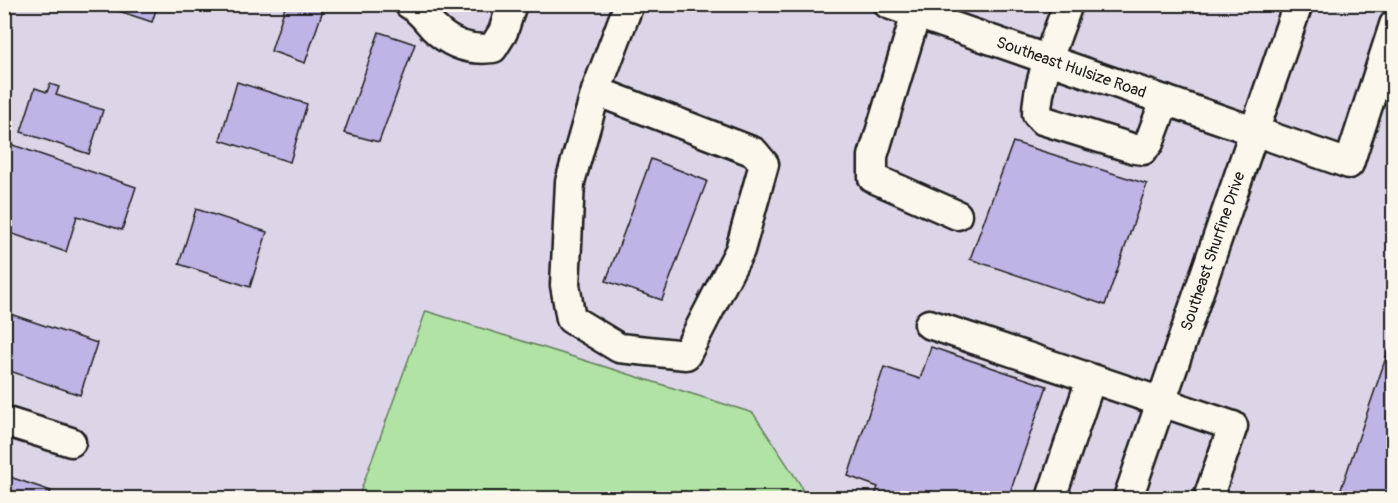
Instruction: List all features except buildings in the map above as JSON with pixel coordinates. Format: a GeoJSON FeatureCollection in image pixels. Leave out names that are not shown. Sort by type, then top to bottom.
{"type":"FeatureCollection","features":[{"type":"Feature","properties":{"kind":"street"},"geometry":{"type":"LineString","coordinates":[[409,4],[420,10],[433,27],[451,42],[477,50],[493,48],[503,32],[512,4]]}},
{"type":"Feature","properties":{"kind":"street"},"geometry":{"type":"LineString","coordinates":[[596,91],[754,152],[764,164],[740,250],[686,355],[619,348],[571,319],[565,285],[570,182],[596,91],[629,4]]}},
{"type":"Feature","properties":{"kind":"street","name":"Southeast Hulsize Road"},"geometry":{"type":"LineString","coordinates":[[888,4],[1349,164],[1394,25]]}},
{"type":"Feature","properties":{"kind":"street"},"geometry":{"type":"LineString","coordinates":[[1068,4],[1037,104],[1036,114],[1042,120],[1143,150],[1149,143],[1165,100]]}},
{"type":"Feature","properties":{"kind":"street","name":"Southeast Shurfine Drive"},"geometry":{"type":"LineString","coordinates":[[1128,498],[1299,4]]}},
{"type":"Feature","properties":{"kind":"street"},"geometry":{"type":"LineString","coordinates":[[916,14],[873,156],[873,178],[957,215]]}},
{"type":"Feature","properties":{"kind":"street"},"geometry":{"type":"LineString","coordinates":[[929,324],[1233,426],[1208,498]]}},
{"type":"Feature","properties":{"kind":"street"},"geometry":{"type":"LineString","coordinates":[[1052,498],[1091,379]]}},
{"type":"Feature","properties":{"kind":"street"},"geometry":{"type":"LineString","coordinates":[[4,421],[71,442]]}},
{"type":"Feature","properties":{"kind":"shaded area"},"geometry":{"type":"Polygon","coordinates":[[[4,5],[1393,5],[1393,498],[805,498],[800,484],[753,413],[427,311],[358,498],[5,498],[4,5]]]}},
{"type":"Feature","properties":{"kind":"green space"},"geometry":{"type":"Polygon","coordinates":[[[426,311],[753,413],[800,484],[805,498],[358,498],[426,311]]]}}]}
